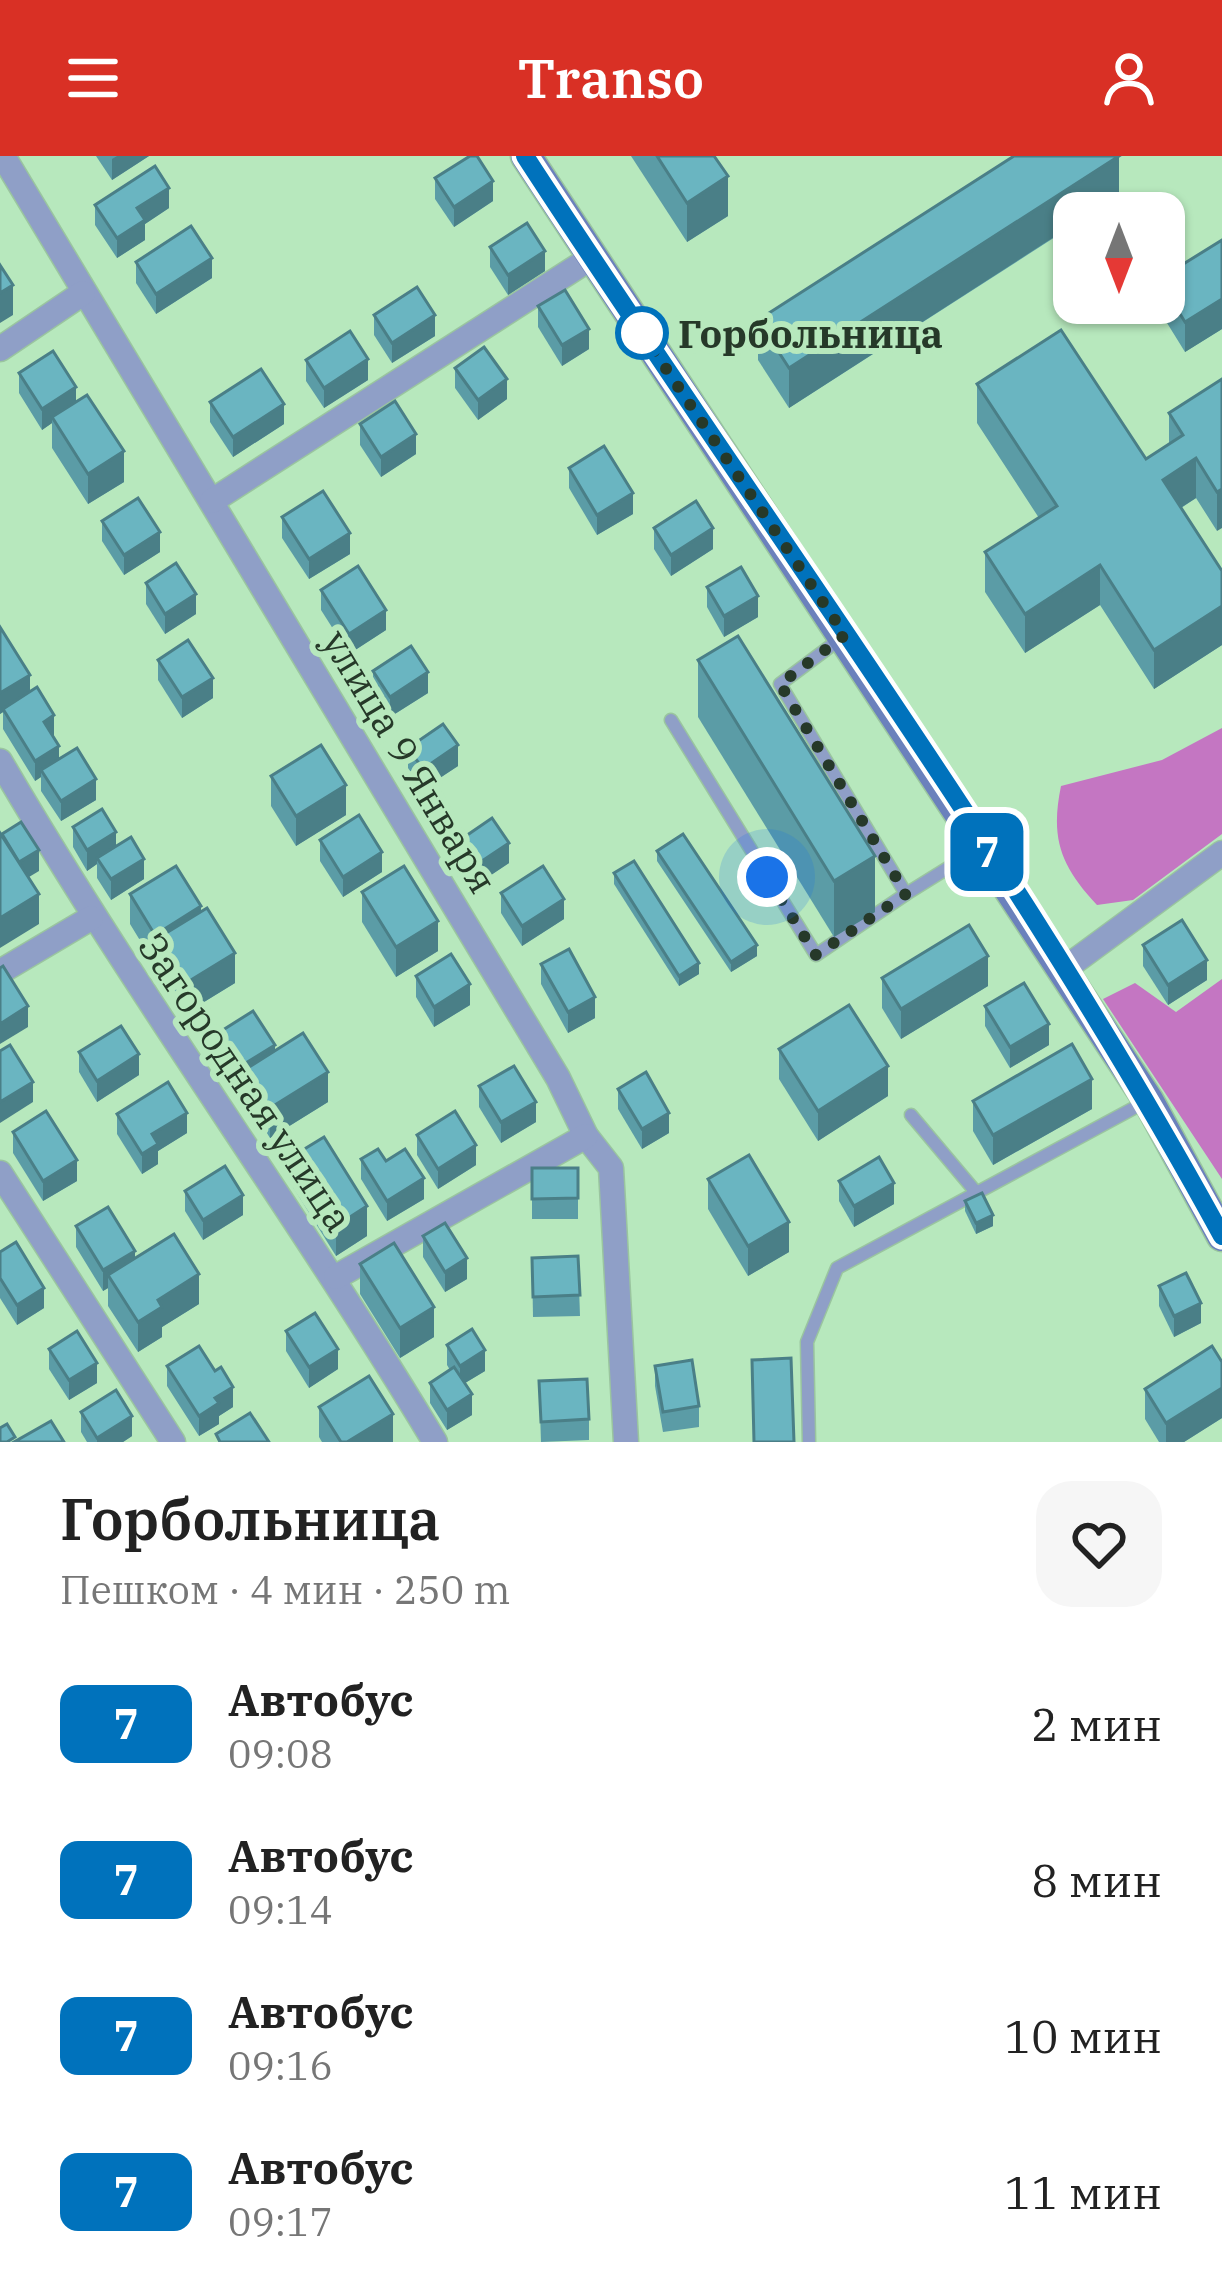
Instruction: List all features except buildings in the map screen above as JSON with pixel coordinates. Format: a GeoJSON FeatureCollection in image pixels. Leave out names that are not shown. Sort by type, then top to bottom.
{"type":"FeatureCollection","features":[{"type":"Feature","properties":{"kind":"street","name":"улица 9 Января"},"geometry":{"type":"LineString","coordinates":[[4,156],[558,1078],[586,1136],[611,1168],[626,1442]]}},
{"type":"Feature","properties":{"kind":"street"},"geometry":{"type":"LineString","coordinates":[[526,156],[1148,1100],[1222,1236]]}},
{"type":"Feature","properties":{"kind":"street"},"geometry":{"type":"LineString","coordinates":[[212,501],[591,258]]}},
{"type":"Feature","properties":{"kind":"street"},"geometry":{"type":"LineString","coordinates":[[0,349],[83,293]]}},
{"type":"Feature","properties":{"kind":"street","name":"Загородная улица"},"geometry":{"type":"LineString","coordinates":[[0,761],[91,918],[336,1277],[436,1442]]}},
{"type":"Feature","properties":{"kind":"street"},"geometry":{"type":"LineString","coordinates":[[1063,970],[1222,853]]}},
{"type":"Feature","properties":{"kind":"street"},"geometry":{"type":"LineString","coordinates":[[0,972],[91,918]]}},
{"type":"Feature","properties":{"kind":"street"},"geometry":{"type":"LineString","coordinates":[[336,1277],[586,1136]]}},
{"type":"Feature","properties":{"kind":"street"},"geometry":{"type":"LineString","coordinates":[[0,1172],[173,1442]]}},
{"type":"Feature","properties":{"kind":"lane"},"geometry":{"type":"LineString","coordinates":[[845,635],[780,684],[906,894]]}},
{"type":"Feature","properties":{"kind":"lane"},"geometry":{"type":"LineString","coordinates":[[671,720],[816,955],[983,846]]}},
{"type":"Feature","properties":{"kind":"lane"},"geometry":{"type":"LineString","coordinates":[[808,1442],[807,1342],[837,1268],[1148,1100]]}},
{"type":"Feature","properties":{"kind":"lane"},"geometry":{"type":"LineString","coordinates":[[911,1115],[975,1191]]}},
{"type":"Feature","properties":{"kind":"shaded area"},"geometry":{"type":"Polygon","coordinates":[[[1222,728],[1222,834],[1133,900],[1097,905],[1061,851],[1057,821],[1061,786],[1162,760],[1222,728]]]}},
{"type":"Feature","properties":{"kind":"shaded area"},"geometry":{"type":"Polygon","coordinates":[[[1222,979],[1222,1179],[1103,999],[1135,983],[1176,1012],[1222,979]]]}},
{"type":"Feature","properties":{"kind":"bus line","name":"7"},"geometry":{"type":"LineString","coordinates":[[525,156],[1148,1100],[1222,1236]]}},
{"type":"Feature","properties":{"kind":"place","name":"Горбольница"},"geometry":{"type":"Point","coordinates":[642,333]}},
{"type":"Feature","properties":{"kind":"route"},"geometry":{"type":"LineString","coordinates":[[642,333],[845,635],[780,684],[906,894],[816,955],[767,877]]}}]}
